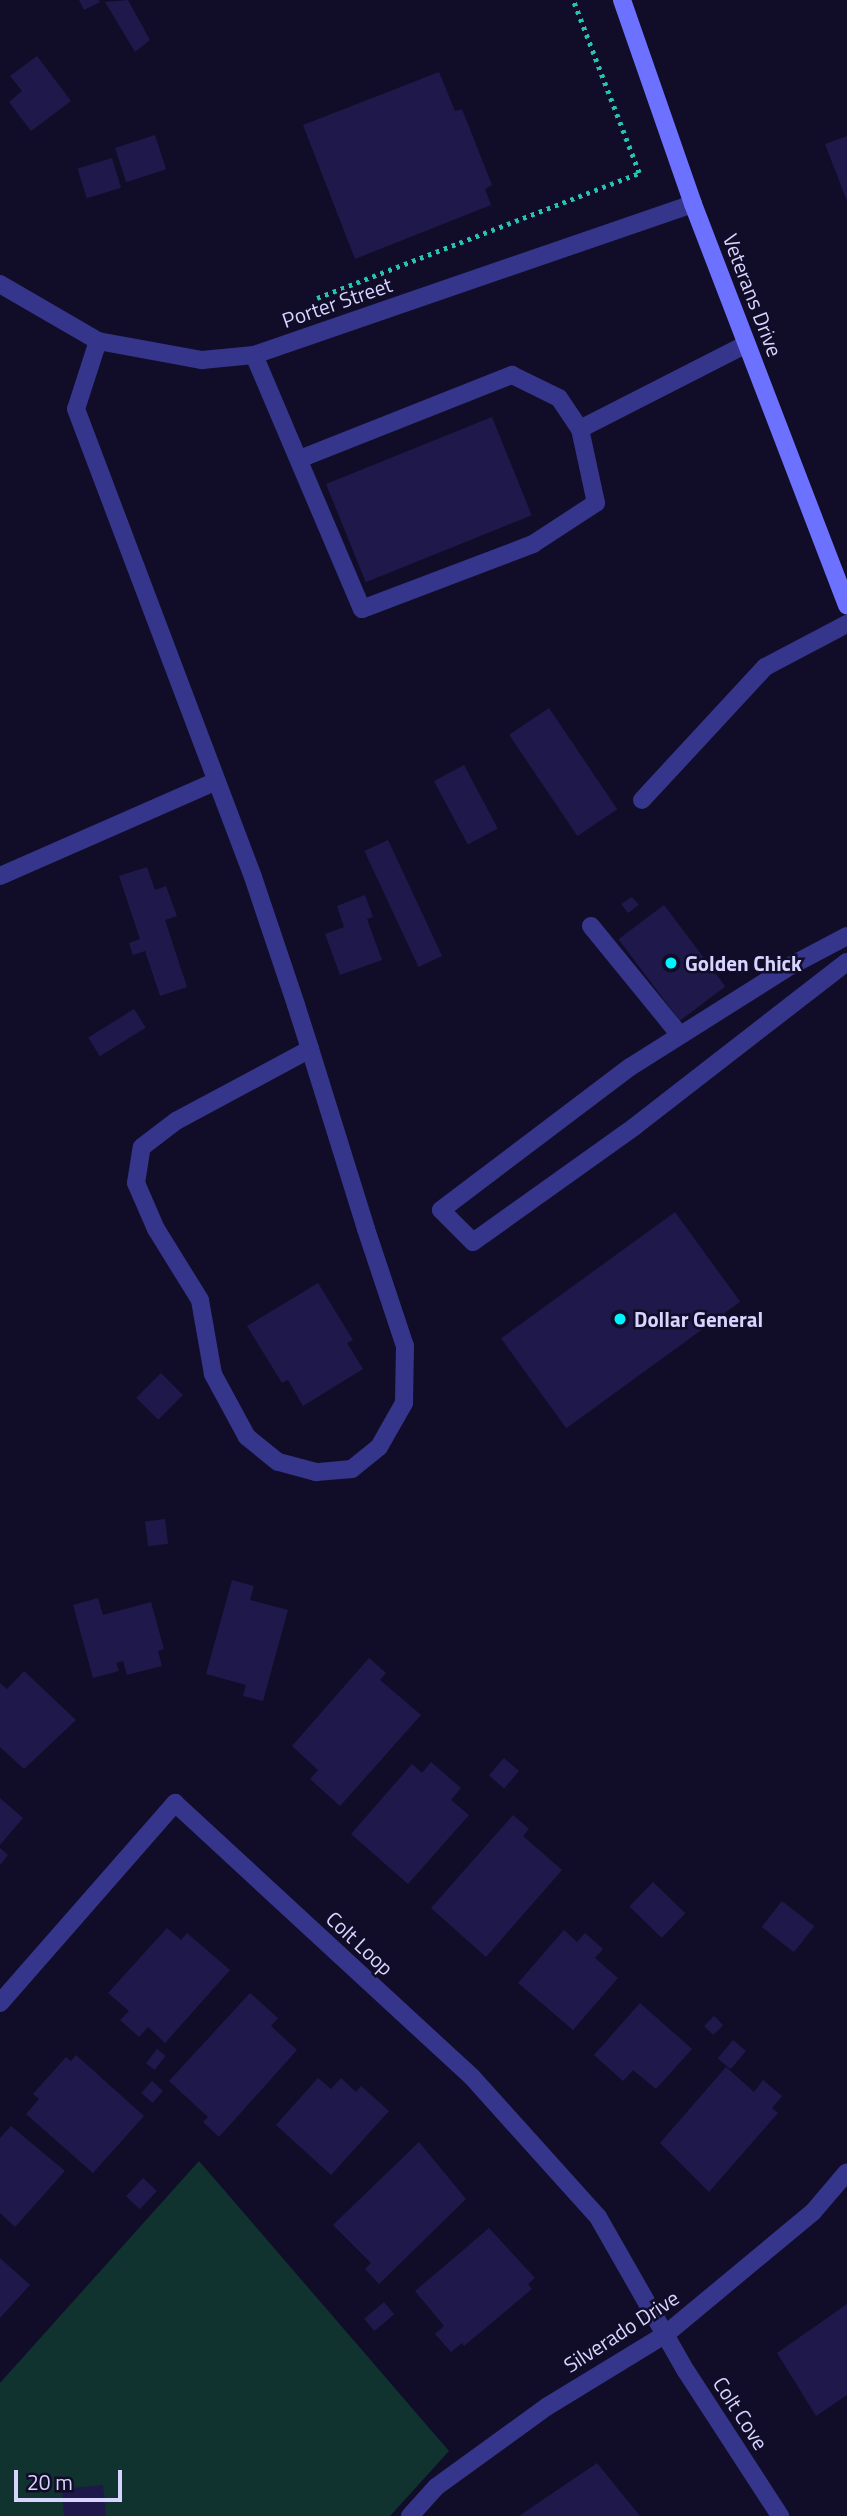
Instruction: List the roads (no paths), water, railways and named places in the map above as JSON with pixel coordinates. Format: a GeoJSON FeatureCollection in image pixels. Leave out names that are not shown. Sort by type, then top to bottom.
{"type":"FeatureCollection","features":[{"type":"Feature","properties":{"kind":"main road","name":"Veterans Drive"},"geometry":{"type":"LineString","coordinates":[[622,0],[693,204],[847,605]]}},
{"type":"Feature","properties":{"kind":"street","name":"Porter Street"},"geometry":{"type":"LineString","coordinates":[[0,284],[97,341],[202,360],[254,355],[693,204]]}},
{"type":"Feature","properties":{"kind":"street"},"geometry":{"type":"LineString","coordinates":[[97,341],[76,409],[216,781],[310,1049],[405,1346],[404,1403],[379,1447],[352,1469],[316,1472],[278,1462],[247,1437],[213,1374],[200,1300],[156,1229],[136,1184],[142,1147],[176,1121],[310,1049]]}},
{"type":"Feature","properties":{"kind":"street"},"geometry":{"type":"LineString","coordinates":[[580,429],[747,344]]}},
{"type":"Feature","properties":{"kind":"street"},"geometry":{"type":"LineString","coordinates":[[254,355],[302,458],[362,609],[533,544],[596,503],[580,429],[559,398],[512,375],[302,458]]}},
{"type":"Feature","properties":{"kind":"street"},"geometry":{"type":"LineString","coordinates":[[642,800],[765,667],[847,624]]}},
{"type":"Feature","properties":{"kind":"street"},"geometry":{"type":"LineString","coordinates":[[0,876],[216,781]]}},
{"type":"Feature","properties":{"kind":"street"},"geometry":{"type":"LineString","coordinates":[[591,926],[679,1034]]}},
{"type":"Feature","properties":{"kind":"street"},"geometry":{"type":"LineString","coordinates":[[847,936],[679,1034],[441,1210],[474,1242],[634,1127],[847,961]]}},
{"type":"Feature","properties":{"kind":"street","name":"Colt Loop"},"geometry":{"type":"LineString","coordinates":[[0,2003],[175,1803],[472,2077],[598,2217],[666,2334]]}},
{"type":"Feature","properties":{"kind":"street","name":"Silverado Drive"},"geometry":{"type":"LineString","coordinates":[[410,2516],[436,2487],[548,2406],[666,2334],[813,2212],[847,2172]]}},
{"type":"Feature","properties":{"kind":"street","name":"Colt Cove"},"geometry":{"type":"LineString","coordinates":[[666,2334],[780,2516]]}},
{"type":"Feature","properties":{"kind":"place","name":"Golden Chick"},"geometry":{"type":"Point","coordinates":[671,963]}},
{"type":"Feature","properties":{"kind":"place","name":"Dollar General"},"geometry":{"type":"Point","coordinates":[620,1319]}}]}
